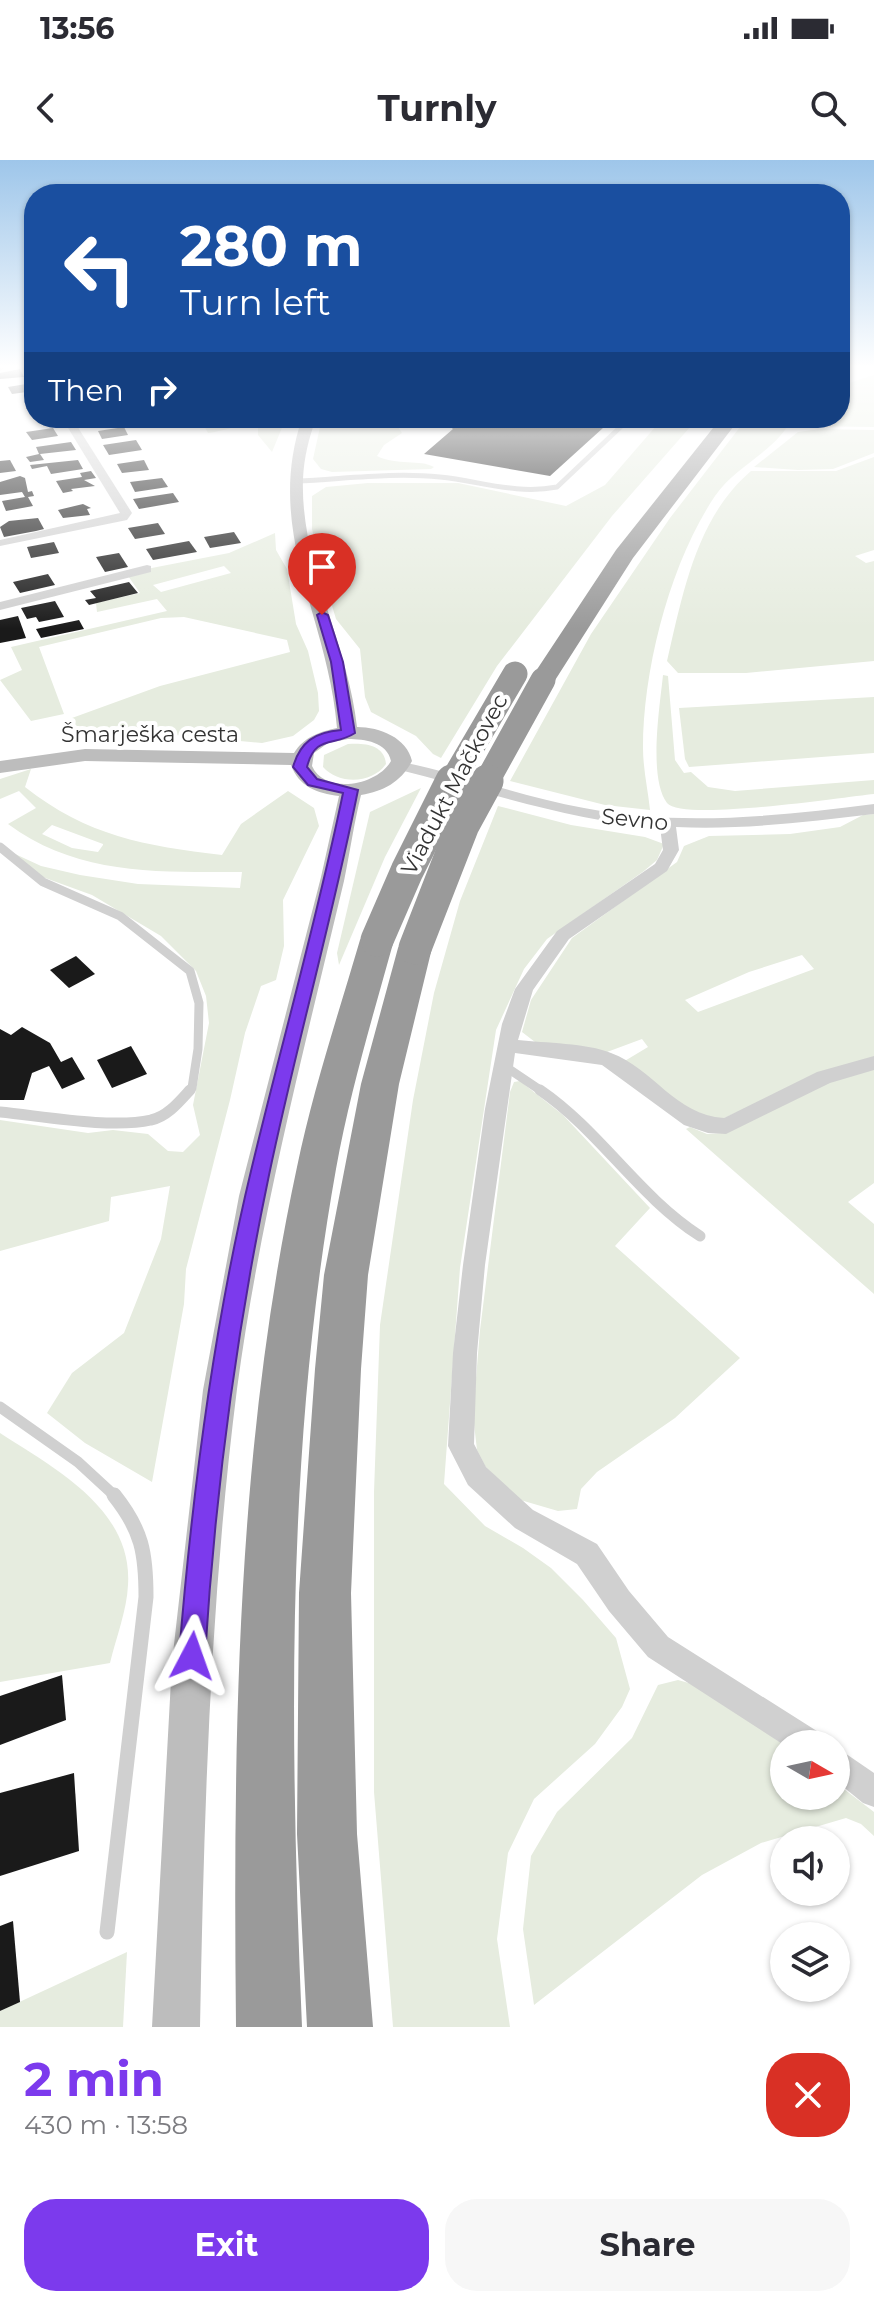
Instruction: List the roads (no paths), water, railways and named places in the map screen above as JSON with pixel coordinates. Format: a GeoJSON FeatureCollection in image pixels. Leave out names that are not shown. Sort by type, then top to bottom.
{"type":"FeatureCollection","features":[{"type":"Feature","properties":{"kind":"highway"},"geometry":{"type":"LineString","coordinates":[[601,550],[679,454]]}},
{"type":"Feature","properties":{"kind":"highway","name":"Viadukt Mačkovec"},"geometry":{"type":"LineString","coordinates":[[396,944],[463,825],[529,668],[624,555],[703,454]]}},
{"type":"Feature","properties":{"kind":"highway"},"geometry":{"type":"LineString","coordinates":[[269,2027],[264,1840],[271,1554],[294,1300],[333,1092],[396,944]]}},
{"type":"Feature","properties":{"kind":"highway"},"geometry":{"type":"LineString","coordinates":[[340,2027],[327,1834],[325,1593],[346,1275],[380,1084],[396,944]]}},
{"type":"Feature","properties":{"kind":"main road"},"geometry":{"type":"LineString","coordinates":[[298,454],[299,531],[337,662],[348,733]]}},
{"type":"Feature","properties":{"kind":"main road"},"geometry":{"type":"LineString","coordinates":[[348,733],[364,733],[391,742],[399,750],[401,766],[396,774],[378,785],[351,790],[324,787],[313,782],[300,767],[301,759],[311,744],[335,734],[348,733]]}},
{"type":"Feature","properties":{"kind":"main road","name":"Šmarješka cesta"},"geometry":{"type":"LineString","coordinates":[[0,767],[85,755],[301,759]]}},
{"type":"Feature","properties":{"kind":"main road"},"geometry":{"type":"LineString","coordinates":[[176,2027],[184,1772],[198,1570],[216,1425],[234,1299],[257,1186],[332,884],[351,790]]}},
{"type":"Feature","properties":{"kind":"street"},"geometry":{"type":"LineString","coordinates":[[0,543],[123,518],[126,513],[121,501],[91,454]]}},
{"type":"Feature","properties":{"kind":"street"},"geometry":{"type":"LineString","coordinates":[[0,606],[147,569]]}},
{"type":"Feature","properties":{"kind":"street","name":"Sevno"},"geometry":{"type":"LineString","coordinates":[[401,766],[476,782],[583,813],[667,822],[700,825],[768,821],[874,809]]}},
{"type":"Feature","properties":{"kind":"street"},"geometry":{"type":"LineString","coordinates":[[667,822],[671,850],[661,867],[563,935],[524,989],[504,1055],[474,1265],[461,1403],[461,1446],[477,1476],[524,1519],[587,1554],[619,1601],[658,1647],[787,1730]]}},
{"type":"Feature","properties":{"kind":"street"},"geometry":{"type":"LineString","coordinates":[[504,1055],[606,1058],[621,1065],[672,1109],[708,1127],[726,1126],[824,1077],[874,1063]]}},
{"type":"Feature","properties":{"kind":"street"},"geometry":{"type":"LineString","coordinates":[[850,1773],[874,1792]]}},
{"type":"Feature","properties":{"kind":"lane"},"geometry":{"type":"LineString","coordinates":[[297,481],[438,477],[541,491],[557,487],[592,454]]}},
{"type":"Feature","properties":{"kind":"lane"},"geometry":{"type":"LineString","coordinates":[[0,847],[43,882],[120,916],[163,947],[190,971],[199,1003],[198,1049],[192,1088],[172,1109],[153,1120],[114,1122],[0,1112]]}},
{"type":"Feature","properties":{"kind":"lane"},"geometry":{"type":"LineString","coordinates":[[504,1055],[566,1109],[649,1198],[679,1224],[700,1236]]}},
{"type":"Feature","properties":{"kind":"lane"},"geometry":{"type":"LineString","coordinates":[[0,1407],[91,1473],[120,1503],[139,1533],[146,1558],[139,1670],[107,1932]]}}]}
